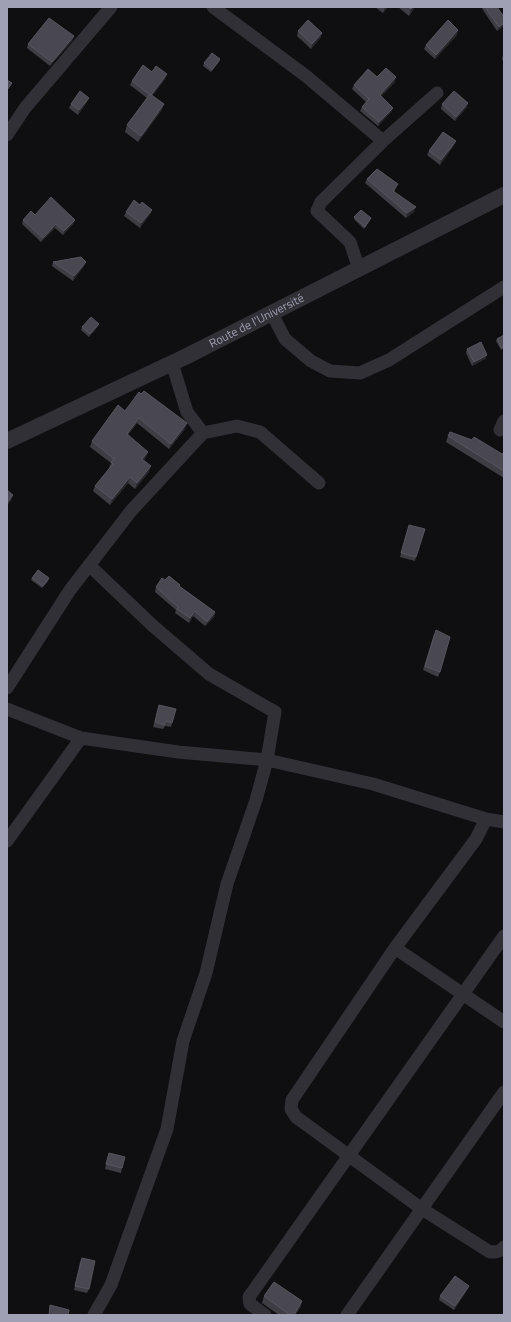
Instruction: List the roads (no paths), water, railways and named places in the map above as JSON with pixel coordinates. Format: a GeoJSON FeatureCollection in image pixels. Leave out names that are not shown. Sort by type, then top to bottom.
{"type":"FeatureCollection","features":[{"type":"Feature","properties":{"kind":"street"},"geometry":{"type":"LineString","coordinates":[[7,135],[25,108],[111,7]]}},
{"type":"Feature","properties":{"kind":"street"},"geometry":{"type":"LineString","coordinates":[[213,7],[306,76],[383,141]]}},
{"type":"Feature","properties":{"kind":"street"},"geometry":{"type":"LineString","coordinates":[[359,269],[350,242],[317,210],[321,202],[383,141],[437,93]]}},
{"type":"Feature","properties":{"kind":"street","name":"Route de l'Université"},"geometry":{"type":"LineString","coordinates":[[7,441],[172,363],[504,195]]}},
{"type":"Feature","properties":{"kind":"street"},"geometry":{"type":"LineString","coordinates":[[271,312],[285,339],[311,361],[330,371],[360,374],[389,360],[504,287]]}},
{"type":"Feature","properties":{"kind":"street"},"geometry":{"type":"LineString","coordinates":[[172,363],[187,412],[203,433]]}},
{"type":"Feature","properties":{"kind":"street"},"geometry":{"type":"LineString","coordinates":[[7,688],[70,590],[89,565],[131,511],[203,433],[237,426],[260,432],[319,483]]}},
{"type":"Feature","properties":{"kind":"street"},"geometry":{"type":"LineString","coordinates":[[89,565],[152,625],[209,674],[275,712],[267,760],[256,800],[227,884],[206,973],[183,1041],[166,1129],[111,1285],[94,1315]]}},
{"type":"Feature","properties":{"kind":"street"},"geometry":{"type":"LineString","coordinates":[[7,709],[82,738],[178,752],[267,760],[372,784],[486,819],[504,822]]}},
{"type":"Feature","properties":{"kind":"street"},"geometry":{"type":"LineString","coordinates":[[7,841],[82,738]]}},
{"type":"Feature","properties":{"kind":"street"},"geometry":{"type":"LineString","coordinates":[[486,819],[476,839],[395,948],[292,1100],[291,1109],[296,1117],[422,1209],[490,1252],[502,1250],[504,1247]]}},
{"type":"Feature","properties":{"kind":"street"},"geometry":{"type":"LineString","coordinates":[[265,1315],[250,1304],[249,1297],[504,936]]}},
{"type":"Feature","properties":{"kind":"street"},"geometry":{"type":"LineString","coordinates":[[395,948],[462,995],[504,1022]]}},
{"type":"Feature","properties":{"kind":"street"},"geometry":{"type":"LineString","coordinates":[[347,1315],[504,1092]]}}]}
